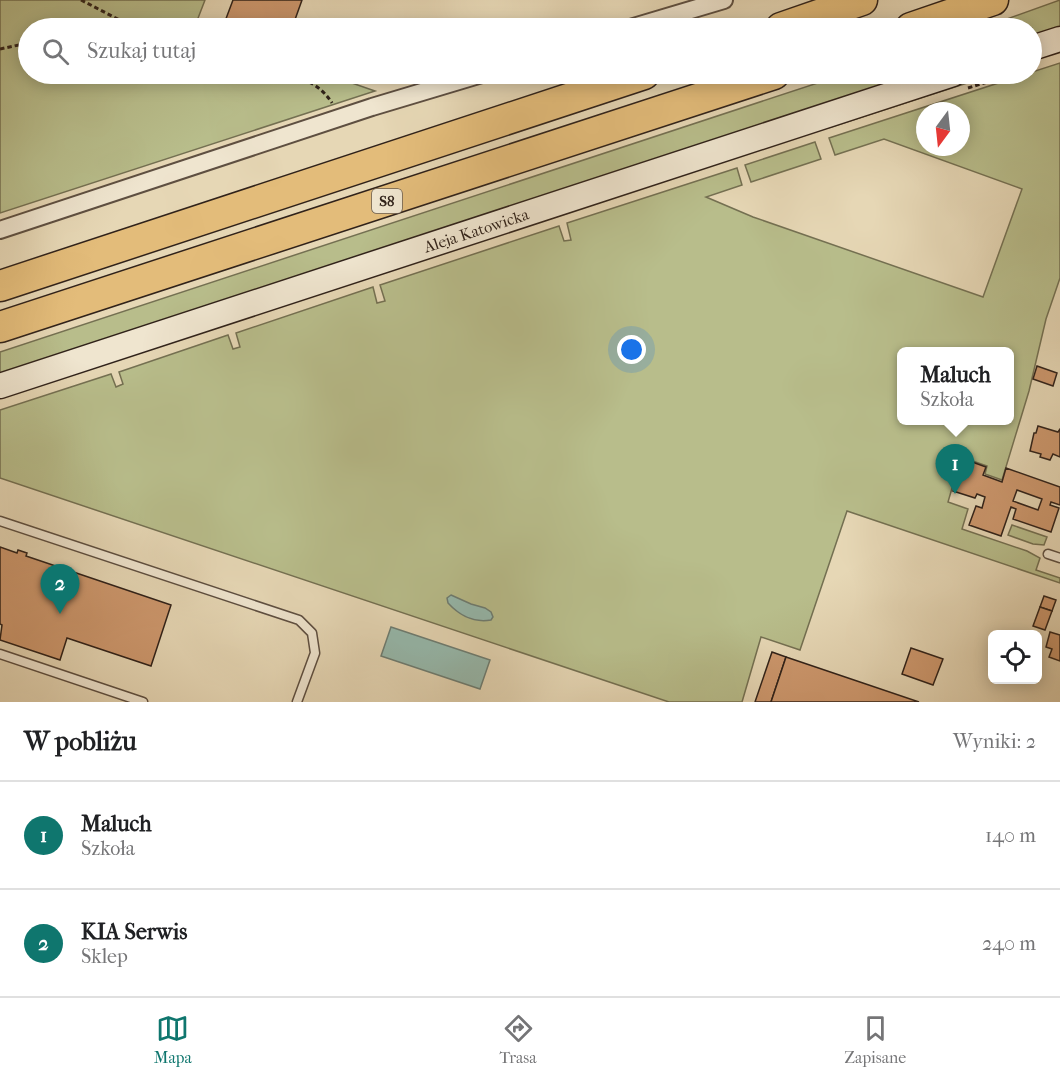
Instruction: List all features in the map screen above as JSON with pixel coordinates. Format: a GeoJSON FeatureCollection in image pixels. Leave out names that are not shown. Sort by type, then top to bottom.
{"type":"FeatureCollection","features":[{"type":"Feature","properties":{"kind":"highway"},"geometry":{"type":"LineString","coordinates":[[810,18],[862,0]]}},
{"type":"Feature","properties":{"kind":"highway"},"geometry":{"type":"LineString","coordinates":[[940,18],[993,0]]}},
{"type":"Feature","properties":{"kind":"highway","name":"S8"},"geometry":{"type":"LineString","coordinates":[[0,286],[614,84]]}},
{"type":"Feature","properties":{"kind":"highway","name":"S8"},"geometry":{"type":"LineString","coordinates":[[0,327],[743,84]]}},
{"type":"Feature","properties":{"kind":"street"},"geometry":{"type":"LineString","coordinates":[[650,18],[671,8],[724,0]]}},
{"type":"Feature","properties":{"kind":"street"},"geometry":{"type":"LineString","coordinates":[[1042,45],[1060,39]]}},
{"type":"Feature","properties":{"kind":"street"},"geometry":{"type":"LineString","coordinates":[[0,230],[338,118],[449,84]]}},
{"type":"Feature","properties":{"kind":"street","name":"Aleja Katowicka"},"geometry":{"type":"LineString","coordinates":[[0,386],[922,84]]}},
{"type":"Feature","properties":{"kind":"lane"},"geometry":{"type":"LineString","coordinates":[[0,521],[299,620],[312,633],[315,653],[297,702]]}},
{"type":"Feature","properties":{"kind":"lane"},"geometry":{"type":"LineString","coordinates":[[1048,554],[1060,558]]}},
{"type":"Feature","properties":{"kind":"lane"},"geometry":{"type":"LineString","coordinates":[[0,654],[143,702]]}},
{"type":"Feature","properties":{"kind":"path"},"geometry":{"type":"LineString","coordinates":[[81,0],[116,18]]}},
{"type":"Feature","properties":{"kind":"path"},"geometry":{"type":"LineString","coordinates":[[0,49],[18,45]]}},
{"type":"Feature","properties":{"kind":"path"},"geometry":{"type":"LineString","coordinates":[[314,84],[326,93],[335,107],[338,118]]}},
{"type":"Feature","properties":{"kind":"green space"},"geometry":{"type":"Polygon","coordinates":[[[0,0],[205,0],[198,18],[18,18],[18,84],[355,84],[375,91],[0,213],[0,0]]]}},
{"type":"Feature","properties":{"kind":"green space"},"geometry":{"type":"Polygon","coordinates":[[[1060,0],[1060,28],[1042,34],[1042,18],[1010,18],[1060,0]]]}},
{"type":"Feature","properties":{"kind":"green space"},"geometry":{"type":"Polygon","coordinates":[[[1060,63],[1060,278],[1046,319],[1029,391],[1002,480],[985,474],[987,466],[961,457],[948,502],[968,509],[962,529],[1027,551],[1040,558],[1036,570],[1060,578],[1060,583],[847,511],[800,650],[761,637],[742,702],[669,702],[0,478],[0,410],[111,374],[116,387],[123,384],[119,372],[228,335],[233,349],[240,347],[236,333],[373,287],[377,303],[385,301],[380,285],[559,226],[564,241],[571,240],[567,223],[737,168],[742,185],[706,197],[753,217],[983,297],[1022,189],[931,156],[970,156],[970,102],[940,102],[995,84],[1042,84],[1042,69],[1060,63]]]}},
{"type":"Feature","properties":{"kind":"green space"},"geometry":{"type":"Polygon","coordinates":[[[815,84],[891,84],[0,376],[0,352],[815,84]]]}},
{"type":"Feature","properties":{"kind":"green space"},"geometry":{"type":"Polygon","coordinates":[[[948,84],[964,84],[831,127],[836,120],[948,84]]]}},
{"type":"Feature","properties":{"kind":"green space"},"geometry":{"type":"Polygon","coordinates":[[[916,110],[916,151],[884,139],[835,155],[829,138],[916,110]]]}},
{"type":"Feature","properties":{"kind":"green space"},"geometry":{"type":"Polygon","coordinates":[[[815,142],[821,159],[751,182],[745,165],[815,142]]]}},
{"type":"Feature","properties":{"kind":"green space"},"geometry":{"type":"Polygon","coordinates":[[[1012,525],[1047,537],[1044,545],[1033,544],[1008,535],[1012,525]]]}},
{"type":"Feature","properties":{"kind":"water"},"geometry":{"type":"Polygon","coordinates":[[[451,595],[485,608],[491,612],[493,617],[491,620],[478,620],[462,615],[448,603],[447,598],[451,595]]]}},
{"type":"Feature","properties":{"kind":"water"},"geometry":{"type":"Polygon","coordinates":[[[391,627],[490,660],[480,689],[381,656],[391,627]]]}},
{"type":"Feature","properties":{"kind":"building"},"geometry":{"type":"Polygon","coordinates":[[[233,0],[302,0],[296,18],[226,18],[233,0]]]}},
{"type":"Feature","properties":{"kind":"building"},"geometry":{"type":"Polygon","coordinates":[[[1037,366],[1057,373],[1053,386],[1033,379],[1037,366]]]}},
{"type":"Feature","properties":{"kind":"building"},"geometry":{"type":"Polygon","coordinates":[[[1038,426],[1058,432],[1060,429],[1060,457],[1053,454],[1050,460],[1030,451],[1038,426]]]}},
{"type":"Feature","properties":{"kind":"building"},"geometry":{"type":"Polygon","coordinates":[[[964,459],[986,467],[983,475],[1002,482],[1006,468],[1060,487],[1060,505],[1051,502],[1050,505],[1059,508],[1051,532],[1013,519],[1016,509],[1011,507],[1001,536],[969,525],[976,506],[982,508],[985,497],[977,494],[975,498],[953,491],[964,459]],[[1017,490],[1013,501],[1038,510],[1042,499],[1017,490]]]}},
{"type":"Feature","properties":{"kind":"building"},"geometry":{"type":"Polygon","coordinates":[[[0,547],[17,553],[18,550],[27,553],[26,556],[171,605],[151,666],[67,638],[60,660],[0,640],[2,625],[0,624],[0,547]]]}},
{"type":"Feature","properties":{"kind":"building"},"geometry":{"type":"Polygon","coordinates":[[[1044,596],[1056,600],[1052,611],[1040,607],[1044,596]]]}},
{"type":"Feature","properties":{"kind":"building"},"geometry":{"type":"Polygon","coordinates":[[[1040,607],[1052,611],[1045,630],[1033,626],[1040,607]]]}},
{"type":"Feature","properties":{"kind":"building"},"geometry":{"type":"Polygon","coordinates":[[[1050,632],[1060,635],[1060,661],[1049,657],[1052,649],[1046,647],[1050,632]]]}},
{"type":"Feature","properties":{"kind":"building"},"geometry":{"type":"Polygon","coordinates":[[[911,648],[943,659],[933,685],[902,674],[911,648]]]}},
{"type":"Feature","properties":{"kind":"building"},"geometry":{"type":"Polygon","coordinates":[[[772,652],[786,657],[771,702],[755,702],[772,652]]]}},
{"type":"Feature","properties":{"kind":"building"},"geometry":{"type":"Polygon","coordinates":[[[786,657],[919,702],[771,702],[786,657]]]}},
{"type":"Feature","properties":{"kind":"place","name":"Maluch"},"geometry":{"type":"Point","coordinates":[955,494]}},
{"type":"Feature","properties":{"kind":"place","name":"KIA Serwis"},"geometry":{"type":"Point","coordinates":[60,614]}}]}
